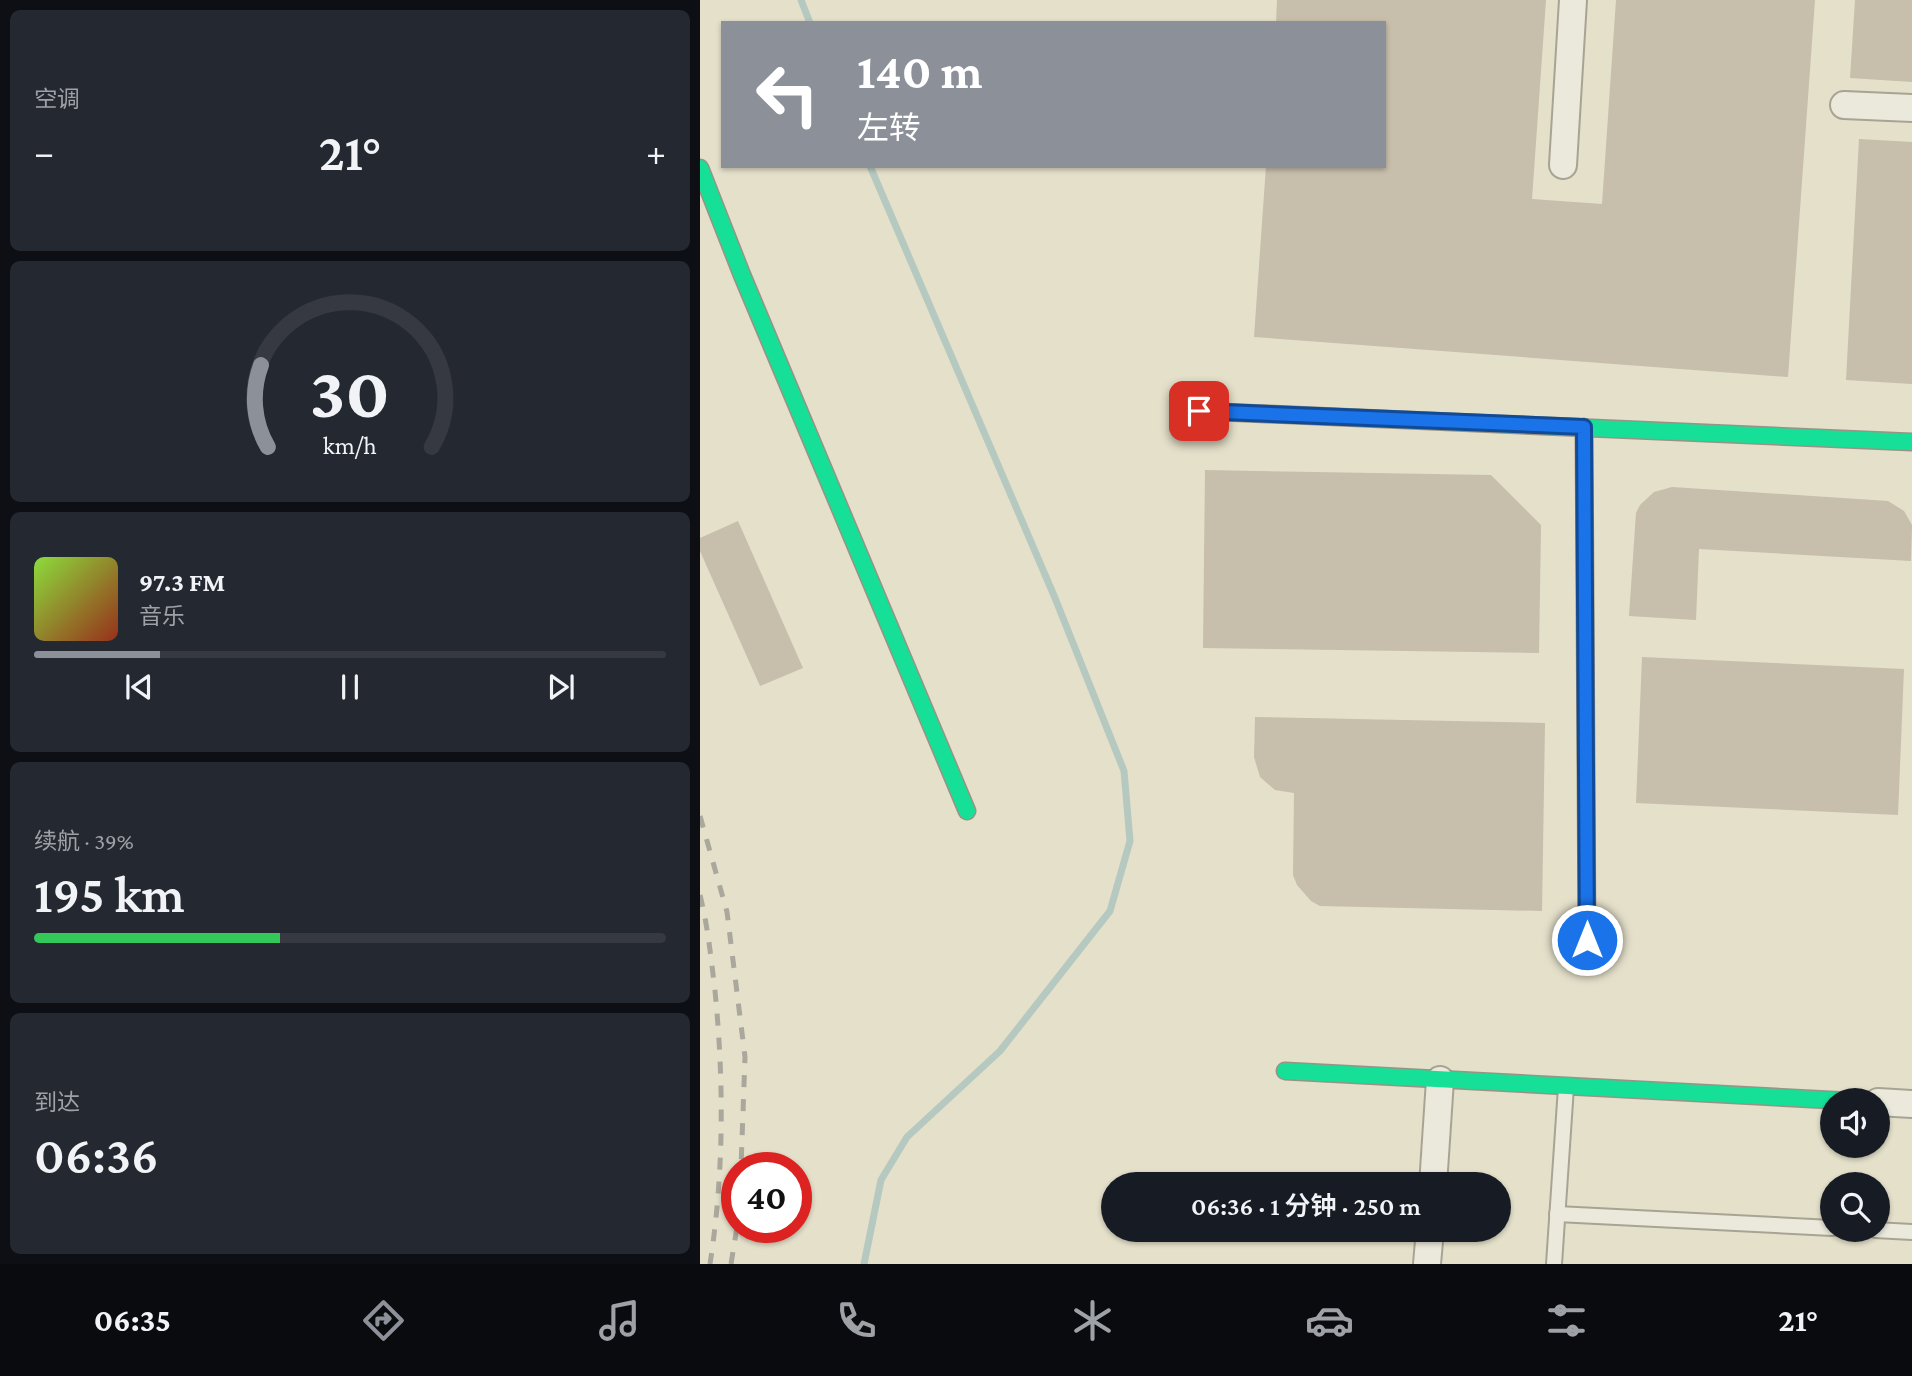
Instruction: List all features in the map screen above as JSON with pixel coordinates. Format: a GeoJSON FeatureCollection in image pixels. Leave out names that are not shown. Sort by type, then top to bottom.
{"type":"FeatureCollection","features":[{"type":"Feature","properties":{"kind":"street"},"geometry":{"type":"LineString","coordinates":[[1563,165],[1573,0]]}},
{"type":"Feature","properties":{"kind":"street"},"geometry":{"type":"LineString","coordinates":[[1844,105],[1912,108]]}},
{"type":"Feature","properties":{"kind":"street"},"geometry":{"type":"LineString","coordinates":[[700,167],[742,275],[967,811]]}},
{"type":"Feature","properties":{"kind":"street"},"geometry":{"type":"LineString","coordinates":[[1199,411],[1912,442]]}},
{"type":"Feature","properties":{"kind":"street"},"geometry":{"type":"LineString","coordinates":[[1584,427],[1587,940]]}},
{"type":"Feature","properties":{"kind":"street"},"geometry":{"type":"LineString","coordinates":[[1285,1072],[1820,1099]]}},
{"type":"Feature","properties":{"kind":"street"},"geometry":{"type":"LineString","coordinates":[[1434,1172],[1440,1080]]}},
{"type":"Feature","properties":{"kind":"street"},"geometry":{"type":"LineString","coordinates":[[1890,1103],[1912,1104]]}},
{"type":"Feature","properties":{"kind":"street"},"geometry":{"type":"LineString","coordinates":[[1427,1264],[1429,1242]]}},
{"type":"Feature","properties":{"kind":"lane"},"geometry":{"type":"LineString","coordinates":[[1554,1264],[1566,1086]]}},
{"type":"Feature","properties":{"kind":"lane"},"geometry":{"type":"LineString","coordinates":[[1557,1214],[1820,1227]]}},
{"type":"Feature","properties":{"kind":"lane"},"geometry":{"type":"LineString","coordinates":[[1890,1231],[1912,1232]]}},
{"type":"Feature","properties":{"kind":"building"},"geometry":{"type":"Polygon","coordinates":[[[1277,0],[1546,0],[1532,199],[1602,204],[1616,0],[1815,0],[1788,377],[1254,337],[1266,168],[1386,168],[1386,21],[1276,21],[1277,0]]]}},
{"type":"Feature","properties":{"kind":"building"},"geometry":{"type":"Polygon","coordinates":[[[1855,0],[1912,0],[1912,82],[1850,78],[1855,0]]]}},
{"type":"Feature","properties":{"kind":"building"},"geometry":{"type":"Polygon","coordinates":[[[1859,139],[1912,142],[1912,384],[1846,380],[1859,139]]]}},
{"type":"Feature","properties":{"kind":"building"},"geometry":{"type":"Polygon","coordinates":[[[1205,470],[1491,475],[1541,525],[1539,653],[1203,648],[1205,470]]]}},
{"type":"Feature","properties":{"kind":"building"},"geometry":{"type":"Polygon","coordinates":[[[1672,487],[1888,501],[1904,511],[1912,525],[1911,561],[1699,549],[1696,620],[1629,616],[1636,513],[1640,505],[1654,492],[1672,487]]]}},
{"type":"Feature","properties":{"kind":"building"},"geometry":{"type":"Polygon","coordinates":[[[738,521],[803,668],[760,686],[700,551],[700,538],[738,521]]]}},
{"type":"Feature","properties":{"kind":"building"},"geometry":{"type":"Polygon","coordinates":[[[1642,657],[1904,669],[1898,815],[1636,803],[1642,657]]]}},
{"type":"Feature","properties":{"kind":"building"},"geometry":{"type":"Polygon","coordinates":[[[1255,717],[1545,723],[1542,911],[1320,906],[1311,901],[1297,885],[1293,875],[1294,793],[1275,790],[1260,777],[1254,757],[1255,717]]]}},
{"type":"Feature","properties":{"kind":"waterway"},"geometry":{"type":"LineString","coordinates":[[801,0],[809,21]]}},
{"type":"Feature","properties":{"kind":"waterway"},"geometry":{"type":"LineString","coordinates":[[864,1264],[881,1180],[907,1137],[1000,1051],[1110,911],[1130,841],[1124,771],[1055,598],[871,168]]}},
{"type":"Feature","properties":{"kind":"railway"},"geometry":{"type":"LineString","coordinates":[[700,816],[727,912],[745,1057],[742,1152]]}},
{"type":"Feature","properties":{"kind":"railway"},"geometry":{"type":"LineString","coordinates":[[700,895],[715,991],[721,1093],[718,1196],[710,1264]]}},
{"type":"Feature","properties":{"kind":"railway"},"geometry":{"type":"LineString","coordinates":[[731,1264],[734,1243]]}},
{"type":"Feature","properties":{"kind":"traffic: fast"},"geometry":{"type":"LineString","coordinates":[[700,168],[742,275],[967,811]]}},
{"type":"Feature","properties":{"kind":"traffic: fast"},"geometry":{"type":"LineString","coordinates":[[1199,411],[1912,442]]}},
{"type":"Feature","properties":{"kind":"traffic: fast"},"geometry":{"type":"LineString","coordinates":[[1584,427],[1587,940]]}},
{"type":"Feature","properties":{"kind":"traffic: fast"},"geometry":{"type":"LineString","coordinates":[[1285,1071],[1820,1099]]}},
{"type":"Feature","properties":{"kind":"route"},"geometry":{"type":"LineString","coordinates":[[1199,411],[1584,427],[1587,940]]}}]}
